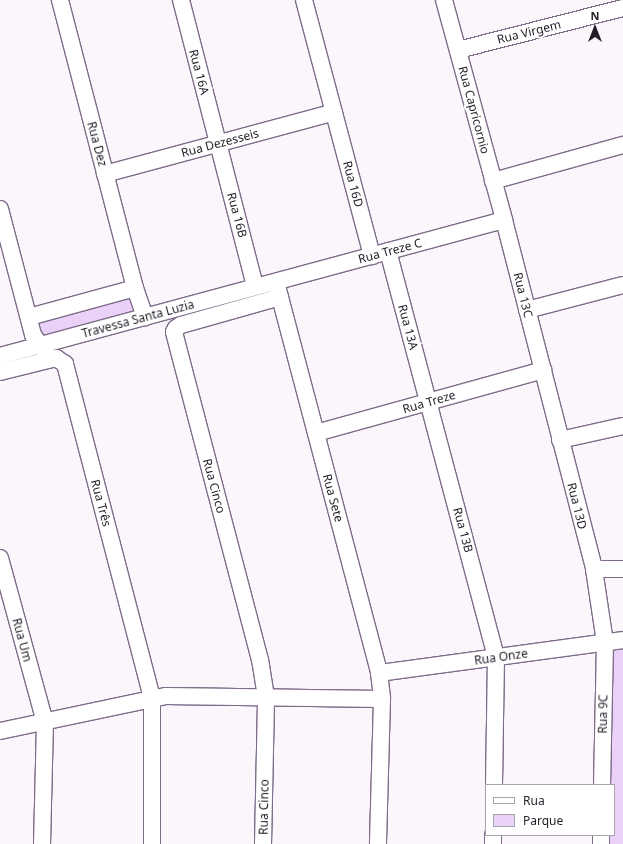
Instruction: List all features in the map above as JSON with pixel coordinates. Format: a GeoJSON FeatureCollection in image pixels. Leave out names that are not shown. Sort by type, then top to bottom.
{"type":"FeatureCollection","features":[{"type":"Feature","properties":{"kind":"street","name":"Rua Dez"},"geometry":{"type":"LineString","coordinates":[[60,0],[135,288],[145,317]]}},
{"type":"Feature","properties":{"kind":"street","name":"Rua 16A"},"geometry":{"type":"LineString","coordinates":[[181,0],[218,144]]}},
{"type":"Feature","properties":{"kind":"street","name":"Rua 16D"},"geometry":{"type":"LineString","coordinates":[[304,0],[372,256]]}},
{"type":"Feature","properties":{"kind":"street","name":"Rua Capricornio"},"geometry":{"type":"LineString","coordinates":[[444,0],[504,220]]}},
{"type":"Feature","properties":{"kind":"street","name":"Rua Virgem"},"geometry":{"type":"LineString","coordinates":[[458,50],[623,8]]}},
{"type":"Feature","properties":{"kind":"street","name":"Rua Dezesseis"},"geometry":{"type":"LineString","coordinates":[[105,174],[334,112]]}},
{"type":"Feature","properties":{"kind":"street","name":"Rua 16B"},"geometry":{"type":"LineString","coordinates":[[218,144],[256,287]]}},
{"type":"Feature","properties":{"kind":"street"},"geometry":{"type":"LineString","coordinates":[[493,181],[623,145]]}},
{"type":"Feature","properties":{"kind":"street"},"geometry":{"type":"LineString","coordinates":[[0,209],[33,335],[50,359],[5,371]]}},
{"type":"Feature","properties":{"kind":"street","name":"Rua Treze C"},"geometry":{"type":"LineString","coordinates":[[276,282],[504,220]]}},
{"type":"Feature","properties":{"kind":"street","name":"Rua 13C"},"geometry":{"type":"LineString","coordinates":[[504,220],[542,370]]}},
{"type":"Feature","properties":{"kind":"street","name":"Rua 13A"},"geometry":{"type":"LineString","coordinates":[[388,251],[429,402]]}},
{"type":"Feature","properties":{"kind":"street","name":"Travessa Santa Luzia"},"geometry":{"type":"LineString","coordinates":[[0,356],[276,282]]}},
{"type":"Feature","properties":{"kind":"street","name":"Rua Sete"},"geometry":{"type":"LineString","coordinates":[[276,282],[379,673],[382,699],[378,844]]}},
{"type":"Feature","properties":{"kind":"street"},"geometry":{"type":"LineString","coordinates":[[527,310],[623,285]]}},
{"type":"Feature","properties":{"kind":"street"},"geometry":{"type":"LineString","coordinates":[[29,317],[135,288]]}},
{"type":"Feature","properties":{"kind":"street","name":"Rua Cinco"},"geometry":{"type":"LineString","coordinates":[[263,844],[266,697],[260,660],[174,332],[176,328],[181,325],[280,297]]}},
{"type":"Feature","properties":{"kind":"street","name":"Rua Três"},"geometry":{"type":"LineString","coordinates":[[50,359],[60,359],[65,364],[152,698],[152,844]]}},
{"type":"Feature","properties":{"kind":"street","name":"Rua Treze"},"geometry":{"type":"LineString","coordinates":[[316,434],[542,370]]}},
{"type":"Feature","properties":{"kind":"street","name":"Rua 13D"},"geometry":{"type":"LineString","coordinates":[[542,370],[594,569],[605,643]]}},
{"type":"Feature","properties":{"kind":"street","name":"Rua 13B"},"geometry":{"type":"LineString","coordinates":[[429,402],[496,657],[494,784]]}},
{"type":"Feature","properties":{"kind":"street"},"geometry":{"type":"LineString","coordinates":[[560,440],[623,426]]}},
{"type":"Feature","properties":{"kind":"street","name":"Rua Um"},"geometry":{"type":"LineString","coordinates":[[0,558],[45,722],[42,844]]}},
{"type":"Feature","properties":{"kind":"street"},"geometry":{"type":"LineString","coordinates":[[594,569],[623,569]]}},
{"type":"Feature","properties":{"kind":"street","name":"Rua Onze"},"geometry":{"type":"LineString","coordinates":[[379,673],[623,640]]}},
{"type":"Feature","properties":{"kind":"street","name":"Rua 9C"},"geometry":{"type":"LineString","coordinates":[[602,784],[605,643]]}},
{"type":"Feature","properties":{"kind":"street"},"geometry":{"type":"LineString","coordinates":[[0,731],[166,696],[382,699]]}},
{"type":"Feature","properties":{"kind":"green space"},"geometry":{"type":"Polygon","coordinates":[[[142,291],[149,313],[44,341],[37,320],[142,291]]]}},
{"type":"Feature","properties":{"kind":"green space"},"geometry":{"type":"Polygon","coordinates":[[[623,646],[623,844],[607,844],[607,836],[615,836],[615,784],[608,784],[611,647],[623,646]]]}}]}
